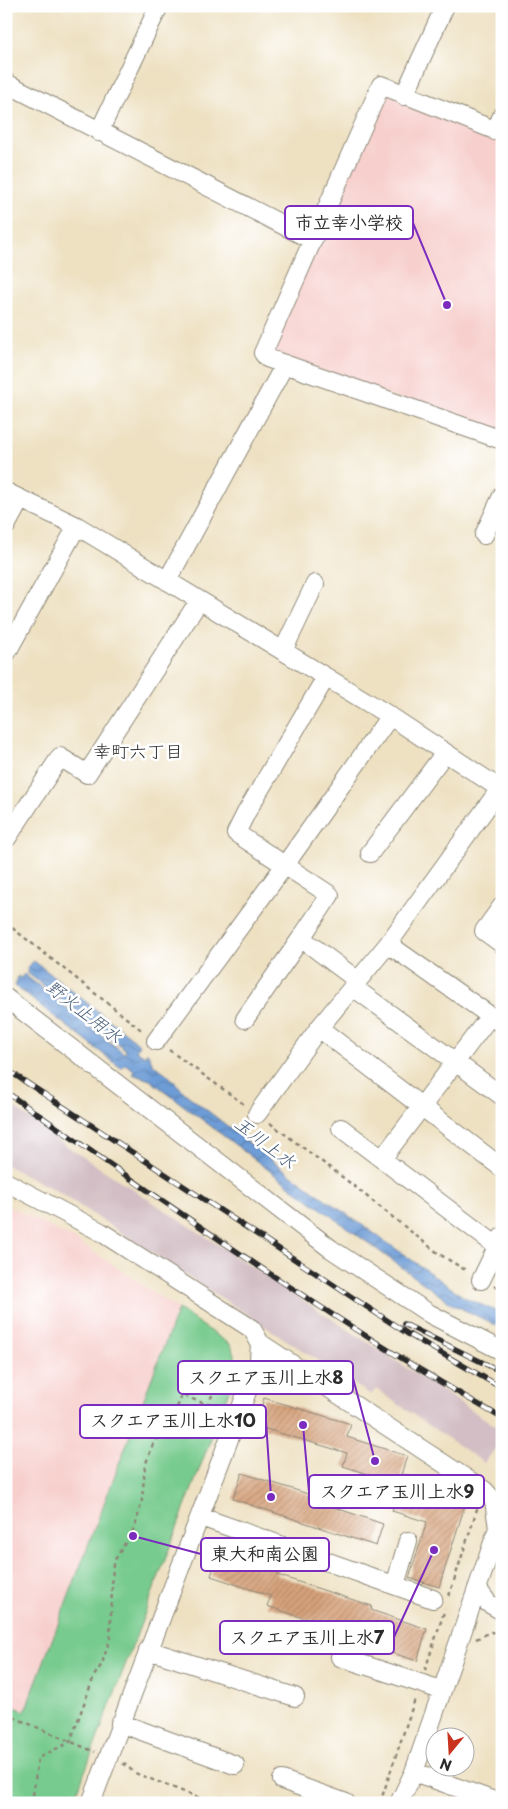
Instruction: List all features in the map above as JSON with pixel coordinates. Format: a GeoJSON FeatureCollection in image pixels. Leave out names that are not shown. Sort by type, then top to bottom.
{"type":"FeatureCollection","features":[{"type":"Feature","properties":{"kind":"street"},"geometry":{"type":"LineString","coordinates":[[99,132],[159,6]]}},
{"type":"Feature","properties":{"kind":"street"},"geometry":{"type":"LineString","coordinates":[[404,96],[445,6]]}},
{"type":"Feature","properties":{"kind":"street"},"geometry":{"type":"LineString","coordinates":[[6,83],[312,240]]}},
{"type":"Feature","properties":{"kind":"street"},"geometry":{"type":"LineString","coordinates":[[500,127],[404,96],[381,85],[263,353],[267,358],[502,440]]}},
{"type":"Feature","properties":{"kind":"street"},"geometry":{"type":"LineString","coordinates":[[167,581],[285,364]]}},
{"type":"Feature","properties":{"kind":"street"},"geometry":{"type":"LineString","coordinates":[[6,526],[13,496],[78,526],[390,716],[444,754],[501,789],[388,944],[319,1028],[257,1114]]}},
{"type":"Feature","properties":{"kind":"street"},"geometry":{"type":"LineString","coordinates":[[484,535],[502,496]]}},
{"type":"Feature","properties":{"kind":"street"},"geometry":{"type":"LineString","coordinates":[[6,654],[78,526]]}},
{"type":"Feature","properties":{"kind":"street"},"geometry":{"type":"LineString","coordinates":[[283,651],[315,584]]}},
{"type":"Feature","properties":{"kind":"street"},"geometry":{"type":"LineString","coordinates":[[7,838],[60,757],[87,774],[199,600]]}},
{"type":"Feature","properties":{"kind":"street"},"geometry":{"type":"LineString","coordinates":[[245,1019],[330,895],[236,833],[326,677]]}},
{"type":"Feature","properties":{"kind":"street"},"geometry":{"type":"LineString","coordinates":[[156,1041],[285,866],[390,716]]}},
{"type":"Feature","properties":{"kind":"street"},"geometry":{"type":"LineString","coordinates":[[370,854],[444,754]]}},
{"type":"Feature","properties":{"kind":"street"},"geometry":{"type":"LineString","coordinates":[[502,906],[484,931],[502,944]]}},
{"type":"Feature","properties":{"kind":"street"},"geometry":{"type":"LineString","coordinates":[[302,938],[355,984],[502,1096]]}},
{"type":"Feature","properties":{"kind":"street"},"geometry":{"type":"LineString","coordinates":[[382,1158],[456,1062],[496,1020],[388,944]]}},
{"type":"Feature","properties":{"kind":"street"},"geometry":{"type":"LineString","coordinates":[[6,998],[331,1249],[430,1314],[502,1351]]}},
{"type":"Feature","properties":{"kind":"street"},"geometry":{"type":"LineString","coordinates":[[319,1028],[502,1168]]}},
{"type":"Feature","properties":{"kind":"street"},"geometry":{"type":"LineString","coordinates":[[341,1128],[500,1245],[482,1280]]}},
{"type":"Feature","properties":{"kind":"street"},"geometry":{"type":"LineString","coordinates":[[6,1182],[101,1232],[252,1329],[260,1343],[484,1490],[494,1500],[500,1528],[441,1690],[414,1772],[399,1803]]}},
{"type":"Feature","properties":{"kind":"street"},"geometry":{"type":"LineString","coordinates":[[91,1803],[259,1360],[260,1343]]}},
{"type":"Feature","properties":{"kind":"street"},"geometry":{"type":"LineString","coordinates":[[201,1516],[433,1599]]}},
{"type":"Feature","properties":{"kind":"street"},"geometry":{"type":"LineString","coordinates":[[395,1585],[408,1541]]}},
{"type":"Feature","properties":{"kind":"street"},"geometry":{"type":"LineString","coordinates":[[477,1588],[484,1599],[499,1610]]}},
{"type":"Feature","properties":{"kind":"street"},"geometry":{"type":"LineString","coordinates":[[467,1618],[473,1612],[499,1610]]}},
{"type":"Feature","properties":{"kind":"street"},"geometry":{"type":"LineString","coordinates":[[148,1650],[295,1697]]}},
{"type":"Feature","properties":{"kind":"street"},"geometry":{"type":"LineString","coordinates":[[340,1657],[441,1690]]}},
{"type":"Feature","properties":{"kind":"street"},"geometry":{"type":"LineString","coordinates":[[120,1724],[235,1765]]}},
{"type":"Feature","properties":{"kind":"street"},"geometry":{"type":"LineString","coordinates":[[414,1772],[500,1803]]}},
{"type":"Feature","properties":{"kind":"street"},"geometry":{"type":"LineString","coordinates":[[282,1780],[346,1803]]}},
{"type":"Feature","properties":{"kind":"path"},"geometry":{"type":"LineString","coordinates":[[32,1803],[38,1758],[70,1742],[107,1646],[112,1620],[113,1563],[135,1527],[142,1500],[146,1466],[153,1444],[173,1418],[182,1395],[208,1405],[220,1376],[249,1385]]}},
{"type":"Feature","properties":{"kind":"path"},"geometry":{"type":"LineString","coordinates":[[6,1714],[108,1757]]}},
{"type":"Feature","properties":{"kind":"path"},"geometry":{"type":"LineString","coordinates":[[135,1773],[213,1803]]}},
{"type":"Feature","properties":{"kind":"shaded area"},"geometry":{"type":"Polygon","coordinates":[[[389,93],[502,140],[502,436],[270,352],[381,95],[389,93]]]}},
{"type":"Feature","properties":{"kind":"shaded area"},"geometry":{"type":"Polygon","coordinates":[[[6,1101],[68,1147],[502,1430],[502,1440],[484,1463],[376,1389],[371,1395],[57,1191],[6,1165],[6,1101]]]}},
{"type":"Feature","properties":{"kind":"shaded area"},"geometry":{"type":"Polygon","coordinates":[[[6,1205],[76,1240],[178,1309],[25,1712],[6,1704],[6,1205]]]}},
{"type":"Feature","properties":{"kind":"green space"},"geometry":{"type":"Polygon","coordinates":[[[178,1309],[231,1345],[238,1367],[73,1803],[6,1803],[6,1704],[25,1711],[178,1309]]]}},
{"type":"Feature","properties":{"kind":"water","name":"野火止用水"},"geometry":{"type":"Polygon","coordinates":[[[34,961],[136,1041],[139,1045],[136,1050],[145,1056],[147,1052],[153,1064],[167,1074],[186,1094],[283,1169],[464,1297],[502,1314],[502,1328],[452,1304],[275,1175],[150,1080],[132,1074],[134,1070],[125,1064],[121,1068],[15,986],[18,976],[21,978],[24,974],[124,1053],[126,1050],[26,972],[28,970],[26,968],[34,961]]]}},
{"type":"Feature","properties":{"kind":"building"},"geometry":{"type":"Polygon","coordinates":[[[264,1398],[351,1424],[347,1437],[407,1456],[398,1484],[343,1466],[347,1453],[256,1426],[264,1398]]]}},
{"type":"Feature","properties":{"kind":"building"},"geometry":{"type":"Polygon","coordinates":[[[242,1473],[308,1494],[307,1498],[383,1524],[376,1546],[233,1499],[242,1473]]]}},
{"type":"Feature","properties":{"kind":"building"},"geometry":{"type":"Polygon","coordinates":[[[403,1475],[468,1496],[439,1587],[409,1578],[427,1522],[392,1511],[403,1475]]]}},
{"type":"Feature","properties":{"kind":"building"},"geometry":{"type":"Polygon","coordinates":[[[220,1549],[279,1568],[277,1575],[372,1606],[371,1610],[427,1629],[417,1661],[353,1640],[355,1635],[267,1606],[271,1596],[211,1576],[220,1549]]]}},
{"type":"Feature","properties":{"kind":"railway"},"geometry":{"type":"LineString","coordinates":[[6,1069],[408,1334],[502,1388]]}},
{"type":"Feature","properties":{"kind":"railway"},"geometry":{"type":"LineString","coordinates":[[6,1092],[312,1302],[502,1418]]}},
{"type":"Feature","properties":{"kind":"railway"},"geometry":{"type":"LineString","coordinates":[[404,1324],[502,1372]]}},
{"type":"Feature","properties":{"kind":"place","name":"市立幸小学校"},"geometry":{"type":"Point","coordinates":[447,305]}},
{"type":"Feature","properties":{"kind":"place","name":"スクエア玉川上水9"},"geometry":{"type":"Point","coordinates":[303,1425]}},
{"type":"Feature","properties":{"kind":"place","name":"スクエア玉川上水8"},"geometry":{"type":"Point","coordinates":[375,1461]}},
{"type":"Feature","properties":{"kind":"place","name":"スクエア玉川上水10"},"geometry":{"type":"Point","coordinates":[271,1497]}},
{"type":"Feature","properties":{"kind":"place","name":"東大和南公園"},"geometry":{"type":"Point","coordinates":[133,1536]}},
{"type":"Feature","properties":{"kind":"place","name":"スクエア玉川上水7"},"geometry":{"type":"Point","coordinates":[434,1550]}},
{"type":"Feature","properties":{"kind":"district","name":"幸町六丁目"},"geometry":{"type":"Point","coordinates":[138,752]}},
{"type":"Feature","properties":{"kind":"water label","name":"玉川上水"},"geometry":{"type":"Point","coordinates":[265,1143]}}]}
